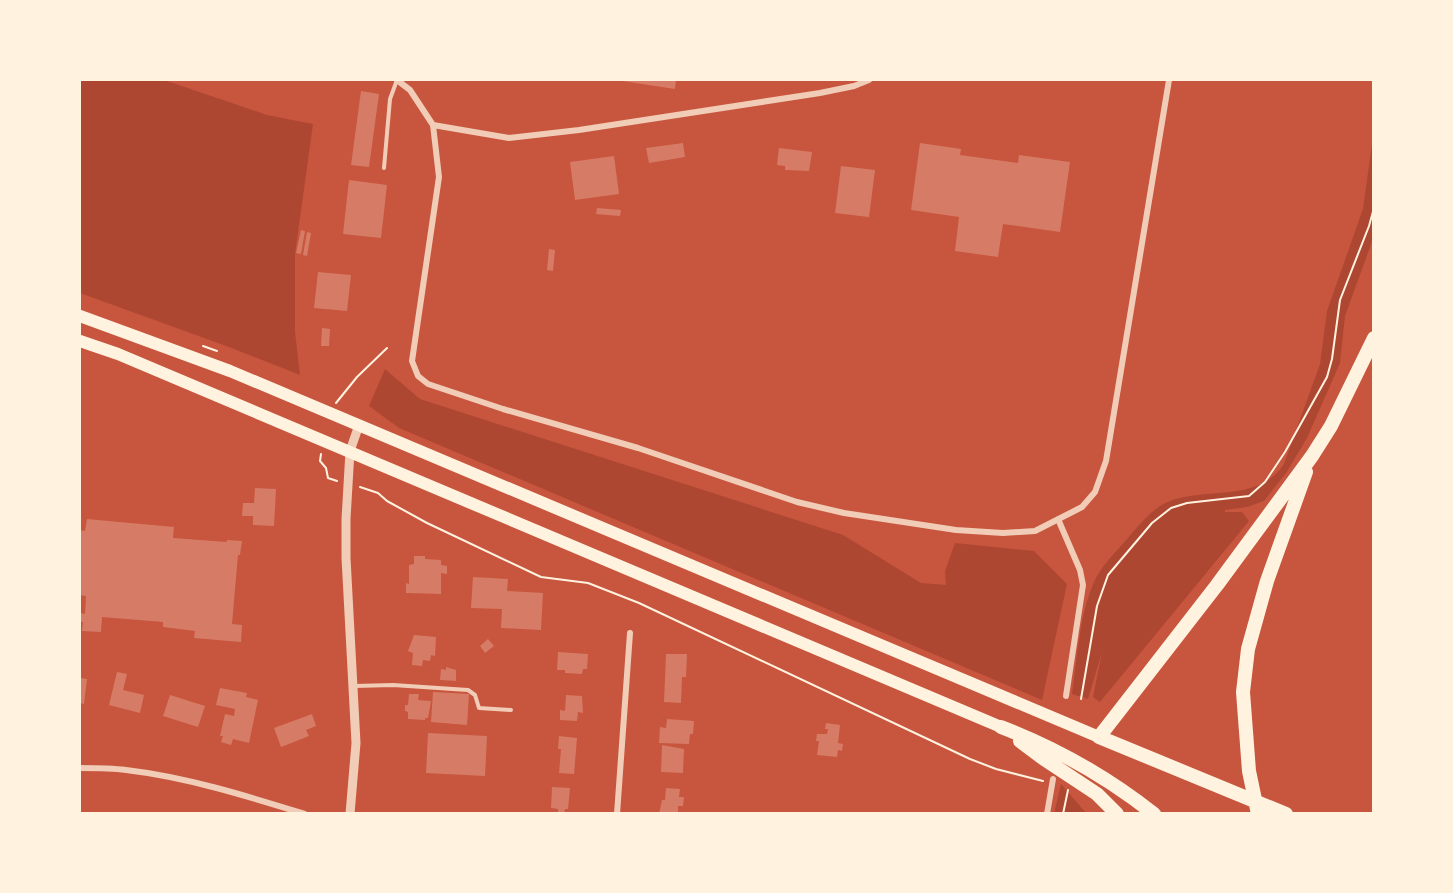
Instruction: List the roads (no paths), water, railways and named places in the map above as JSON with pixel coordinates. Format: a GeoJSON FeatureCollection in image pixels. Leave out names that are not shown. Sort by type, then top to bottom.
{"type":"FeatureCollection","features":[{"type":"Feature","properties":{"kind":"highway"},"geometry":{"type":"LineString","coordinates":[[1287,813],[1100,737],[1312,456],[1331,426],[1374,338]]}},
{"type":"Feature","properties":{"kind":"highway"},"geometry":{"type":"LineString","coordinates":[[1258,813],[1249,771],[1243,692],[1248,649],[1267,580],[1312,456]]}},
{"type":"Feature","properties":{"kind":"highway"},"geometry":{"type":"LineString","coordinates":[[1001,727],[1097,794],[1117,813]]}},
{"type":"Feature","properties":{"kind":"highway"},"geometry":{"type":"LineString","coordinates":[[1001,727],[1024,735],[1094,771],[1154,813]]}},
{"type":"Feature","properties":{"kind":"main road"},"geometry":{"type":"LineString","coordinates":[[80,316],[230,370],[1100,737]]}},
{"type":"Feature","properties":{"kind":"main road"},"geometry":{"type":"LineString","coordinates":[[80,341],[118,354],[1001,727]]}},
{"type":"Feature","properties":{"kind":"street"},"geometry":{"type":"LineString","coordinates":[[397,80],[410,90],[433,125],[439,177],[412,361],[418,376],[428,384],[503,410],[638,448],[797,502],[844,513],[956,530],[1003,533],[1035,531],[1082,507],[1095,492],[1106,461],[1169,80]]}},
{"type":"Feature","properties":{"kind":"street"},"geometry":{"type":"LineString","coordinates":[[433,125],[509,138],[579,130],[820,93],[854,86],[869,80]]}},
{"type":"Feature","properties":{"kind":"street"},"geometry":{"type":"LineString","coordinates":[[350,813],[356,743],[346,558],[350,452],[359,425]]}},
{"type":"Feature","properties":{"kind":"street"},"geometry":{"type":"LineString","coordinates":[[1058,519],[1080,570],[1083,585],[1066,696]]}},
{"type":"Feature","properties":{"kind":"street"},"geometry":{"type":"LineString","coordinates":[[617,813],[630,633]]}},
{"type":"Feature","properties":{"kind":"street"},"geometry":{"type":"LineString","coordinates":[[80,768],[123,769],[146,773],[305,813]]}},
{"type":"Feature","properties":{"kind":"street"},"geometry":{"type":"LineString","coordinates":[[1047,813],[1053,779]]}},
{"type":"Feature","properties":{"kind":"lane"},"geometry":{"type":"LineString","coordinates":[[384,168],[390,99],[397,80]]}},
{"type":"Feature","properties":{"kind":"lane"},"geometry":{"type":"LineString","coordinates":[[354,686],[393,685],[468,690],[475,695],[479,708],[511,710]]}}]}
